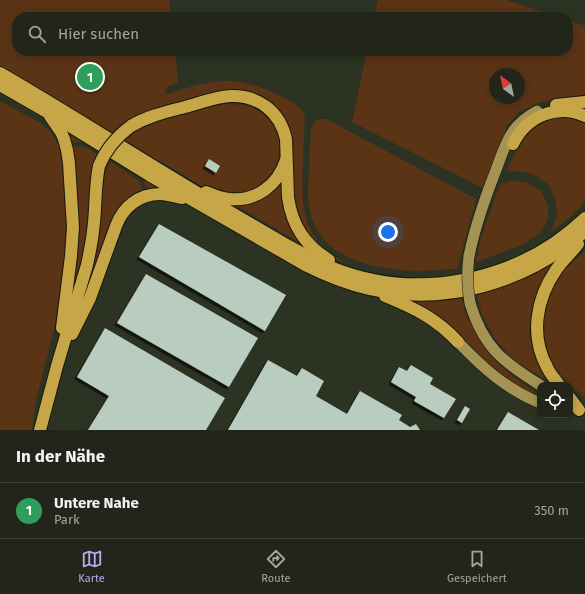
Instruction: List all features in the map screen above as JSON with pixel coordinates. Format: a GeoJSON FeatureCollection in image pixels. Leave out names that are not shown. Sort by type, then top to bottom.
{"type":"FeatureCollection","features":[{"type":"Feature","properties":{"kind":"highway"},"geometry":{"type":"LineString","coordinates":[[0,73],[47,112],[193,201],[306,266],[346,283],[369,289],[397,293],[425,294],[453,292],[481,287],[509,278],[536,266],[561,251],[585,231]]}},
{"type":"Feature","properties":{"kind":"highway"},"geometry":{"type":"LineString","coordinates":[[0,85],[25,93],[309,257],[350,274],[379,281],[410,284],[440,283],[470,279],[506,268],[538,253],[562,238],[585,218]]}},
{"type":"Feature","properties":{"kind":"highway"},"geometry":{"type":"LineString","coordinates":[[40,430],[90,252],[99,166],[112,142],[124,131],[139,121],[152,115],[231,96],[250,99],[262,104],[272,111],[283,127],[286,139],[288,197],[294,221],[302,236],[314,250],[350,274]]}},
{"type":"Feature","properties":{"kind":"highway"},"geometry":{"type":"LineString","coordinates":[[537,111],[546,107],[585,102]]}},
{"type":"Feature","properties":{"kind":"highway"},"geometry":{"type":"LineString","coordinates":[[512,144],[519,133],[528,124],[547,113],[569,111],[585,116]]}},
{"type":"Feature","properties":{"kind":"highway"},"geometry":{"type":"LineString","coordinates":[[47,112],[61,132],[67,150],[73,227],[71,256],[57,366]]}},
{"type":"Feature","properties":{"kind":"highway"},"geometry":{"type":"LineString","coordinates":[[186,186],[229,199],[242,199],[254,196],[272,185],[281,173],[286,160],[287,145]]}},
{"type":"Feature","properties":{"kind":"highway"},"geometry":{"type":"LineString","coordinates":[[57,366],[90,298],[118,220],[125,210],[138,199],[154,194],[193,201]]}},
{"type":"Feature","properties":{"kind":"highway"},"geometry":{"type":"LineString","coordinates":[[557,382],[547,367],[541,354],[537,337],[538,312],[543,295],[551,277],[585,235]]}},
{"type":"Feature","properties":{"kind":"highway"},"geometry":{"type":"LineString","coordinates":[[369,289],[428,316],[444,328],[458,342]]}},
{"type":"Feature","properties":{"kind":"main road"},"geometry":{"type":"LineString","coordinates":[[537,111],[521,122],[507,141],[485,197],[469,256],[467,278],[470,303],[479,328],[493,349],[507,363],[537,383]]}},
{"type":"Feature","properties":{"kind":"main road"},"geometry":{"type":"LineString","coordinates":[[474,237],[512,144]]}},
{"type":"Feature","properties":{"kind":"main road"},"geometry":{"type":"LineString","coordinates":[[458,342],[492,375],[511,388],[537,401]]}},
{"type":"Feature","properties":{"kind":"shaded area"},"geometry":{"type":"Polygon","coordinates":[[[0,0],[169,0],[170,12],[12,12],[12,56],[175,56],[178,82],[166,88],[165,95],[207,83],[231,81],[257,86],[293,102],[299,107],[305,118],[302,186],[304,207],[309,227],[321,245],[346,263],[330,257],[316,247],[295,215],[291,175],[293,156],[291,136],[259,97],[163,107],[162,120],[190,111],[224,104],[249,105],[263,114],[275,127],[280,142],[279,161],[271,177],[260,188],[245,195],[228,195],[205,188],[157,159],[156,163],[0,69],[0,0]]]}},
{"type":"Feature","properties":{"kind":"shaded area"},"geometry":{"type":"Polygon","coordinates":[[[378,0],[506,0],[543,12],[375,12],[378,0]]]}},
{"type":"Feature","properties":{"kind":"shaded area"},"geometry":{"type":"Polygon","coordinates":[[[573,22],[585,26],[585,95],[538,103],[519,112],[507,126],[483,188],[352,122],[366,56],[573,56],[573,22]]]}},
{"type":"Feature","properties":{"kind":"shaded area"},"geometry":{"type":"Polygon","coordinates":[[[0,101],[39,122],[50,131],[61,149],[66,221],[64,257],[54,330],[36,400],[32,430],[0,430],[0,101]]]}},
{"type":"Feature","properties":{"kind":"shaded area"},"geometry":{"type":"Polygon","coordinates":[[[569,116],[585,123],[585,202],[568,219],[551,232],[557,215],[556,203],[549,185],[538,177],[526,172],[507,171],[518,145],[533,128],[552,117],[569,116]]]}},
{"type":"Feature","properties":{"kind":"shaded area"},"geometry":{"type":"Polygon","coordinates":[[[318,119],[326,119],[476,199],[457,269],[415,271],[382,268],[350,258],[337,251],[325,240],[316,227],[310,211],[308,196],[311,129],[313,124],[318,119]]]}},
{"type":"Feature","properties":{"kind":"shaded area"},"geometry":{"type":"Polygon","coordinates":[[[57,123],[87,142],[69,143],[57,123]]]}},
{"type":"Feature","properties":{"kind":"shaded area"},"geometry":{"type":"Polygon","coordinates":[[[80,146],[88,148],[97,154],[92,173],[85,251],[66,316],[70,147],[80,146]]]}},
{"type":"Feature","properties":{"kind":"shaded area"},"geometry":{"type":"Polygon","coordinates":[[[110,161],[139,181],[145,193],[137,196],[97,270],[72,328],[102,184],[110,161]]]}},
{"type":"Feature","properties":{"kind":"shaded area"},"geometry":{"type":"Polygon","coordinates":[[[138,174],[171,193],[148,192],[143,179],[138,174]]]}},
{"type":"Feature","properties":{"kind":"shaded area"},"geometry":{"type":"Polygon","coordinates":[[[281,179],[304,245],[230,202],[281,179]]]}},
{"type":"Feature","properties":{"kind":"shaded area"},"geometry":{"type":"Polygon","coordinates":[[[512,181],[528,183],[541,191],[548,205],[548,220],[540,233],[524,244],[476,262],[481,238],[500,184],[512,181]]]}},
{"type":"Feature","properties":{"kind":"shaded area"},"geometry":{"type":"Polygon","coordinates":[[[585,251],[585,398],[573,387],[573,382],[567,382],[558,374],[548,361],[541,335],[542,315],[549,296],[562,272],[585,251]]]}},
{"type":"Feature","properties":{"kind":"shaded area"},"geometry":{"type":"Polygon","coordinates":[[[562,256],[538,293],[531,314],[529,335],[536,359],[549,381],[514,361],[495,339],[482,315],[477,295],[532,275],[562,256]]]}},
{"type":"Feature","properties":{"kind":"shaded area"},"geometry":{"type":"Polygon","coordinates":[[[461,296],[466,315],[485,349],[515,378],[537,394],[537,397],[522,390],[497,374],[401,299],[443,299],[461,296]]]}},
{"type":"Feature","properties":{"kind":"building"},"geometry":{"type":"Polygon","coordinates":[[[209,159],[220,166],[216,173],[205,166],[209,159]]]}},
{"type":"Feature","properties":{"kind":"building"},"geometry":{"type":"Polygon","coordinates":[[[159,224],[286,295],[265,331],[139,257],[159,224]]]}},
{"type":"Feature","properties":{"kind":"building"},"geometry":{"type":"Polygon","coordinates":[[[146,274],[258,338],[229,387],[117,323],[146,274]]]}},
{"type":"Feature","properties":{"kind":"building"},"geometry":{"type":"Polygon","coordinates":[[[105,328],[225,398],[206,430],[88,430],[109,396],[77,377],[105,328]]]}},
{"type":"Feature","properties":{"kind":"building"},"geometry":{"type":"Polygon","coordinates":[[[268,360],[297,376],[302,368],[324,381],[316,396],[347,414],[360,391],[402,415],[399,420],[410,427],[416,424],[420,430],[228,430],[268,360]]]}},
{"type":"Feature","properties":{"kind":"building"},"geometry":{"type":"Polygon","coordinates":[[[411,365],[433,378],[430,384],[456,399],[444,418],[414,401],[416,397],[391,382],[399,367],[407,371],[411,365]]]}},
{"type":"Feature","properties":{"kind":"building"},"geometry":{"type":"Polygon","coordinates":[[[465,406],[470,409],[462,423],[457,420],[465,406]]]}},
{"type":"Feature","properties":{"kind":"building"},"geometry":{"type":"Polygon","coordinates":[[[508,412],[539,430],[497,430],[508,412]]]}},
{"type":"Feature","properties":{"kind":"place","name":"Untere Nahe"},"geometry":{"type":"Point","coordinates":[90,77]}}]}
